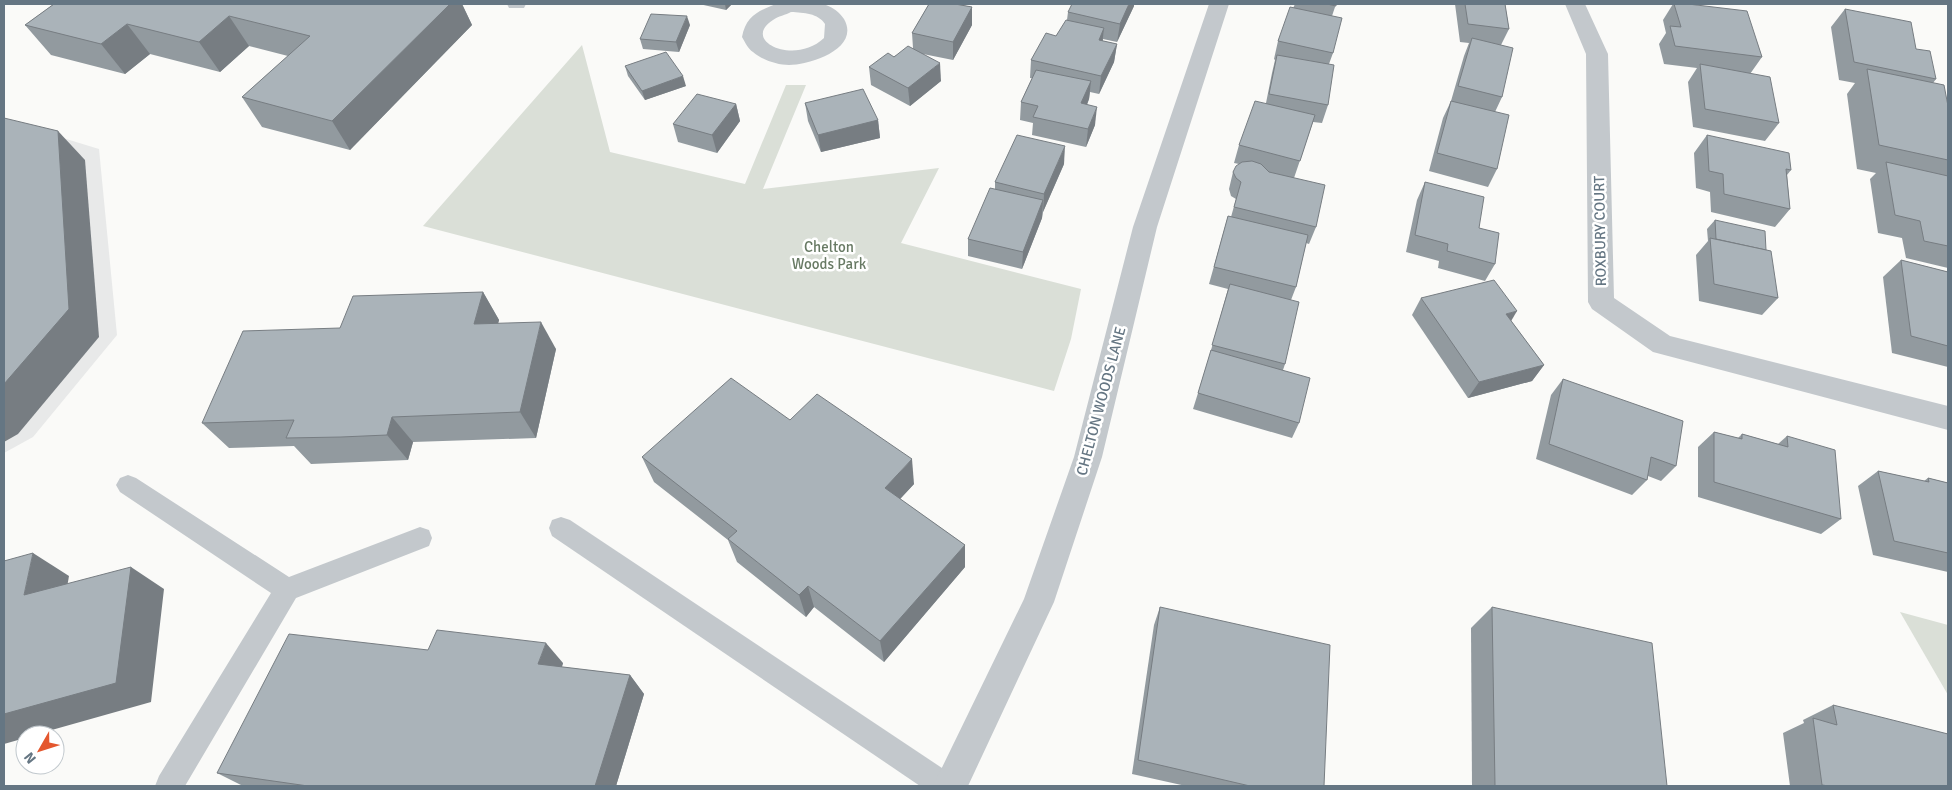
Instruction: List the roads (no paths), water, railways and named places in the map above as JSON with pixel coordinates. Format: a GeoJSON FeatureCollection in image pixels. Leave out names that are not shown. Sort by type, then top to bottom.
{"type":"FeatureCollection","features":[{"type":"Feature","properties":{"kind":"street","name":"CHELTON WOODS LANE"},"geometry":{"type":"LineString","coordinates":[[950,786],[1038,602],[1085,466],[1145,227],[1219,4]]}},
{"type":"Feature","properties":{"kind":"street","name":"ROXBURY COURT"},"geometry":{"type":"LineString","coordinates":[[1575,4],[1597,54],[1601,302],[1662,345],[1948,418]]}},
{"type":"Feature","properties":{"kind":"lane"},"geometry":{"type":"LineString","coordinates":[[128,485],[286,590]]}},
{"type":"Feature","properties":{"kind":"lane"},"geometry":{"type":"LineString","coordinates":[[561,528],[944,786]]}},
{"type":"Feature","properties":{"kind":"lane"},"geometry":{"type":"LineString","coordinates":[[169,786],[286,590],[420,538]]}},
{"type":"Feature","properties":{"kind":"park label","name":"Chelton Woods Park"},"geometry":{"type":"Point","coordinates":[829,256]}}]}
